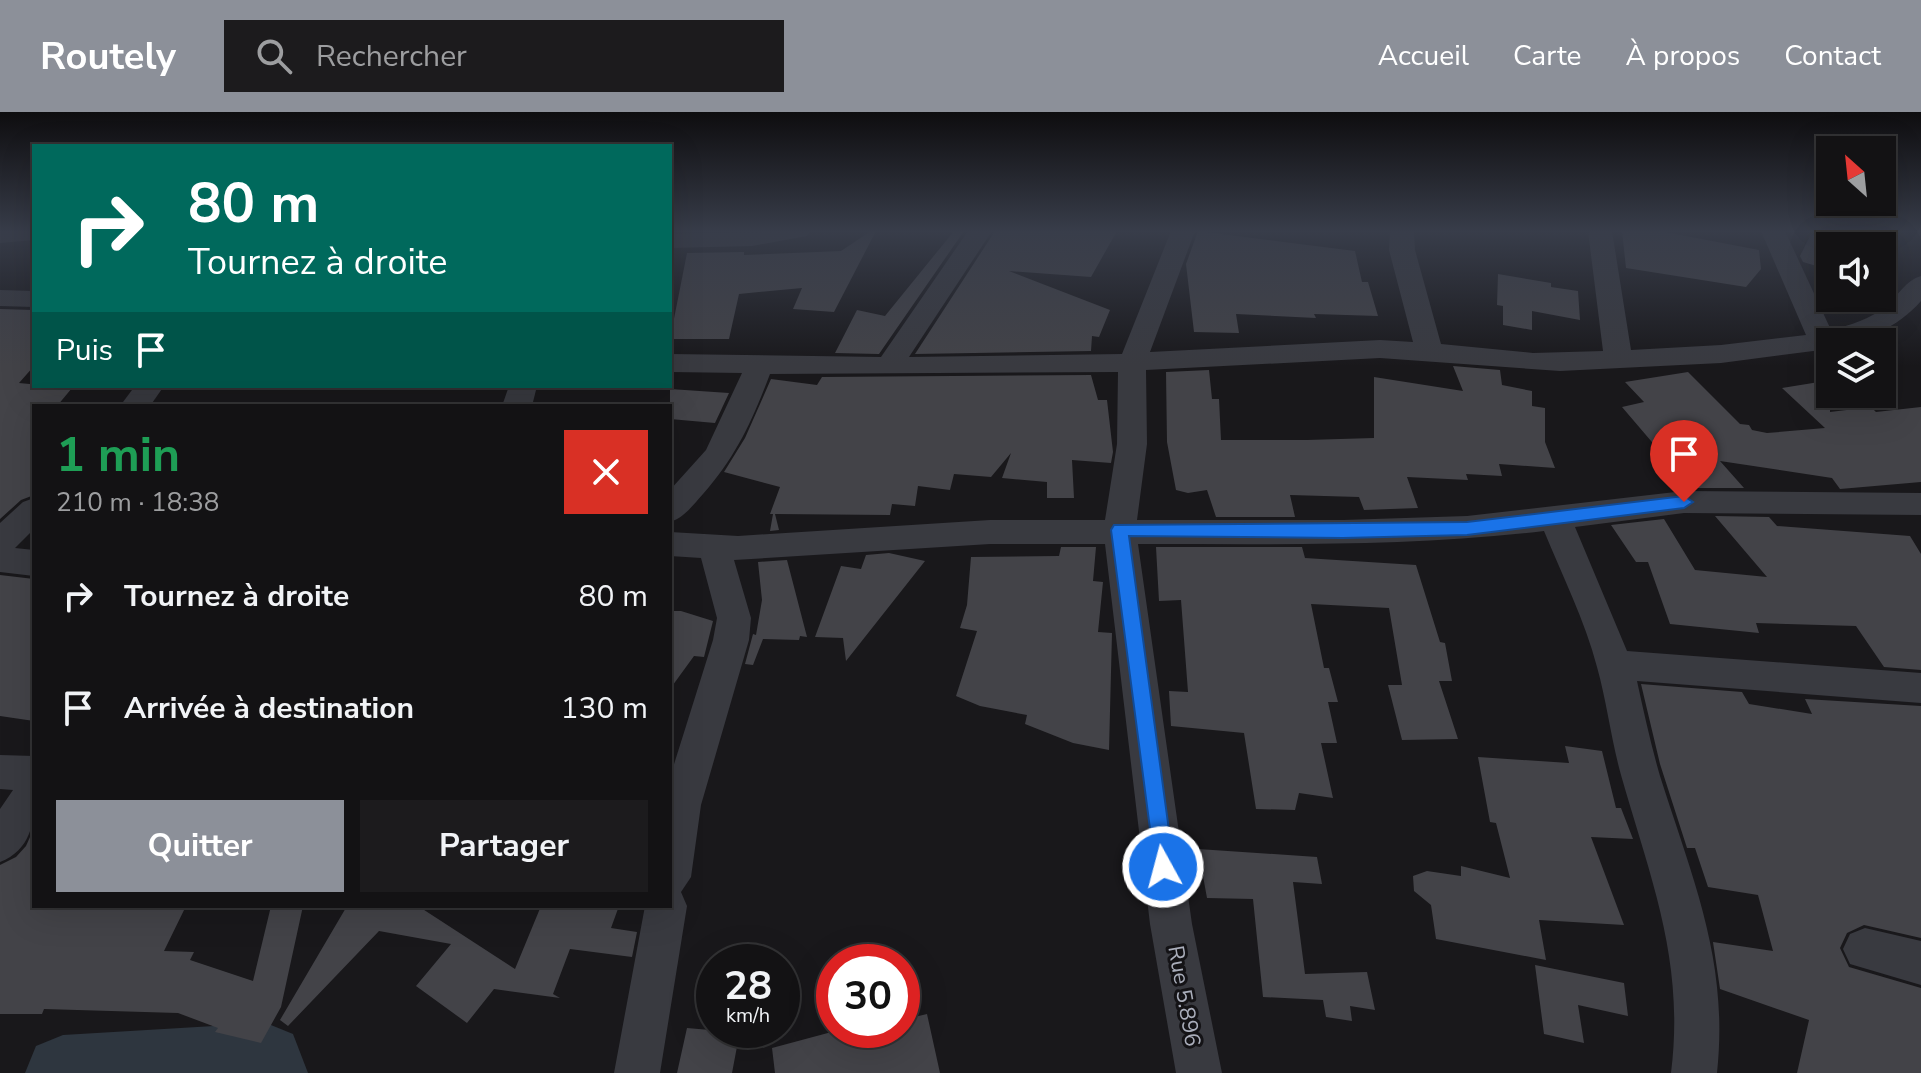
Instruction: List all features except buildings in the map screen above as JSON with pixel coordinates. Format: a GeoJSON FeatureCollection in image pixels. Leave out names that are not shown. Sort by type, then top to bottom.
{"type":"FeatureCollection","features":[{"type":"Feature","properties":{"kind":"street"},"geometry":{"type":"LineString","coordinates":[[889,366],[950,276]]}},
{"type":"Feature","properties":{"kind":"street"},"geometry":{"type":"LineString","coordinates":[[1132,363],[1166,276]]}},
{"type":"Feature","properties":{"kind":"street"},"geometry":{"type":"LineString","coordinates":[[1409,276],[1429,349]]}},
{"type":"Feature","properties":{"kind":"street"},"geometry":{"type":"LineString","coordinates":[[1606,276],[1618,359]]}},
{"type":"Feature","properties":{"kind":"street"},"geometry":{"type":"LineString","coordinates":[[1793,276],[1817,328]]}},
{"type":"Feature","properties":{"kind":"street"},"geometry":{"type":"LineString","coordinates":[[1863,328],[1877,324],[1897,311],[1921,284]]}},
{"type":"Feature","properties":{"kind":"street"},"geometry":{"type":"LineString","coordinates":[[0,298],[32,299]]}},
{"type":"Feature","properties":{"kind":"street"},"geometry":{"type":"LineString","coordinates":[[672,363],[889,366],[1132,363],[1318,350],[1429,349],[1521,362],[1765,349],[1816,341]]}},
{"type":"Feature","properties":{"kind":"street","name":"Rue 5.896"},"geometry":{"type":"LineString","coordinates":[[1132,363],[1132,444],[1120,530],[1171,924],[1199,1073]]}},
{"type":"Feature","properties":{"kind":"street"},"geometry":{"type":"LineString","coordinates":[[672,508],[717,458],[732,433],[760,365]]}},
{"type":"Feature","properties":{"kind":"street"},"geometry":{"type":"LineString","coordinates":[[672,544],[714,547],[976,532],[1451,529],[1684,502],[1921,504]]}},
{"type":"Feature","properties":{"kind":"street"},"geometry":{"type":"LineString","coordinates":[[0,543],[32,512]]}},
{"type":"Feature","properties":{"kind":"street"},"geometry":{"type":"LineString","coordinates":[[1555,518],[1615,665],[1640,772],[1691,938],[1701,1022],[1694,1073]]}},
{"type":"Feature","properties":{"kind":"street"},"geometry":{"type":"LineString","coordinates":[[672,853],[676,804],[731,640],[734,618],[714,547]]}},
{"type":"Feature","properties":{"kind":"street"},"geometry":{"type":"LineString","coordinates":[[0,559],[32,563]]}},
{"type":"Feature","properties":{"kind":"street"},"geometry":{"type":"LineString","coordinates":[[1615,665],[1921,688]]}},
{"type":"Feature","properties":{"kind":"street"},"geometry":{"type":"LineString","coordinates":[[0,772],[32,773]]}},
{"type":"Feature","properties":{"kind":"street"},"geometry":{"type":"LineString","coordinates":[[0,843],[32,795]]}},
{"type":"Feature","properties":{"kind":"street"},"geometry":{"type":"LineString","coordinates":[[637,1073],[666,908]]}},
{"type":"Feature","properties":{"kind":"street"},"geometry":{"type":"LineString","coordinates":[[1865,949],[1921,963]]}},
{"type":"Feature","properties":{"kind":"waterway"},"geometry":{"type":"LineString","coordinates":[[63,1073],[266,1061],[270,1073]]}},
{"type":"Feature","properties":{"kind":"route"},"geometry":{"type":"LineString","coordinates":[[1163,867],[1120,530],[1343,532],[1467,528],[1684,502]]}}]}
